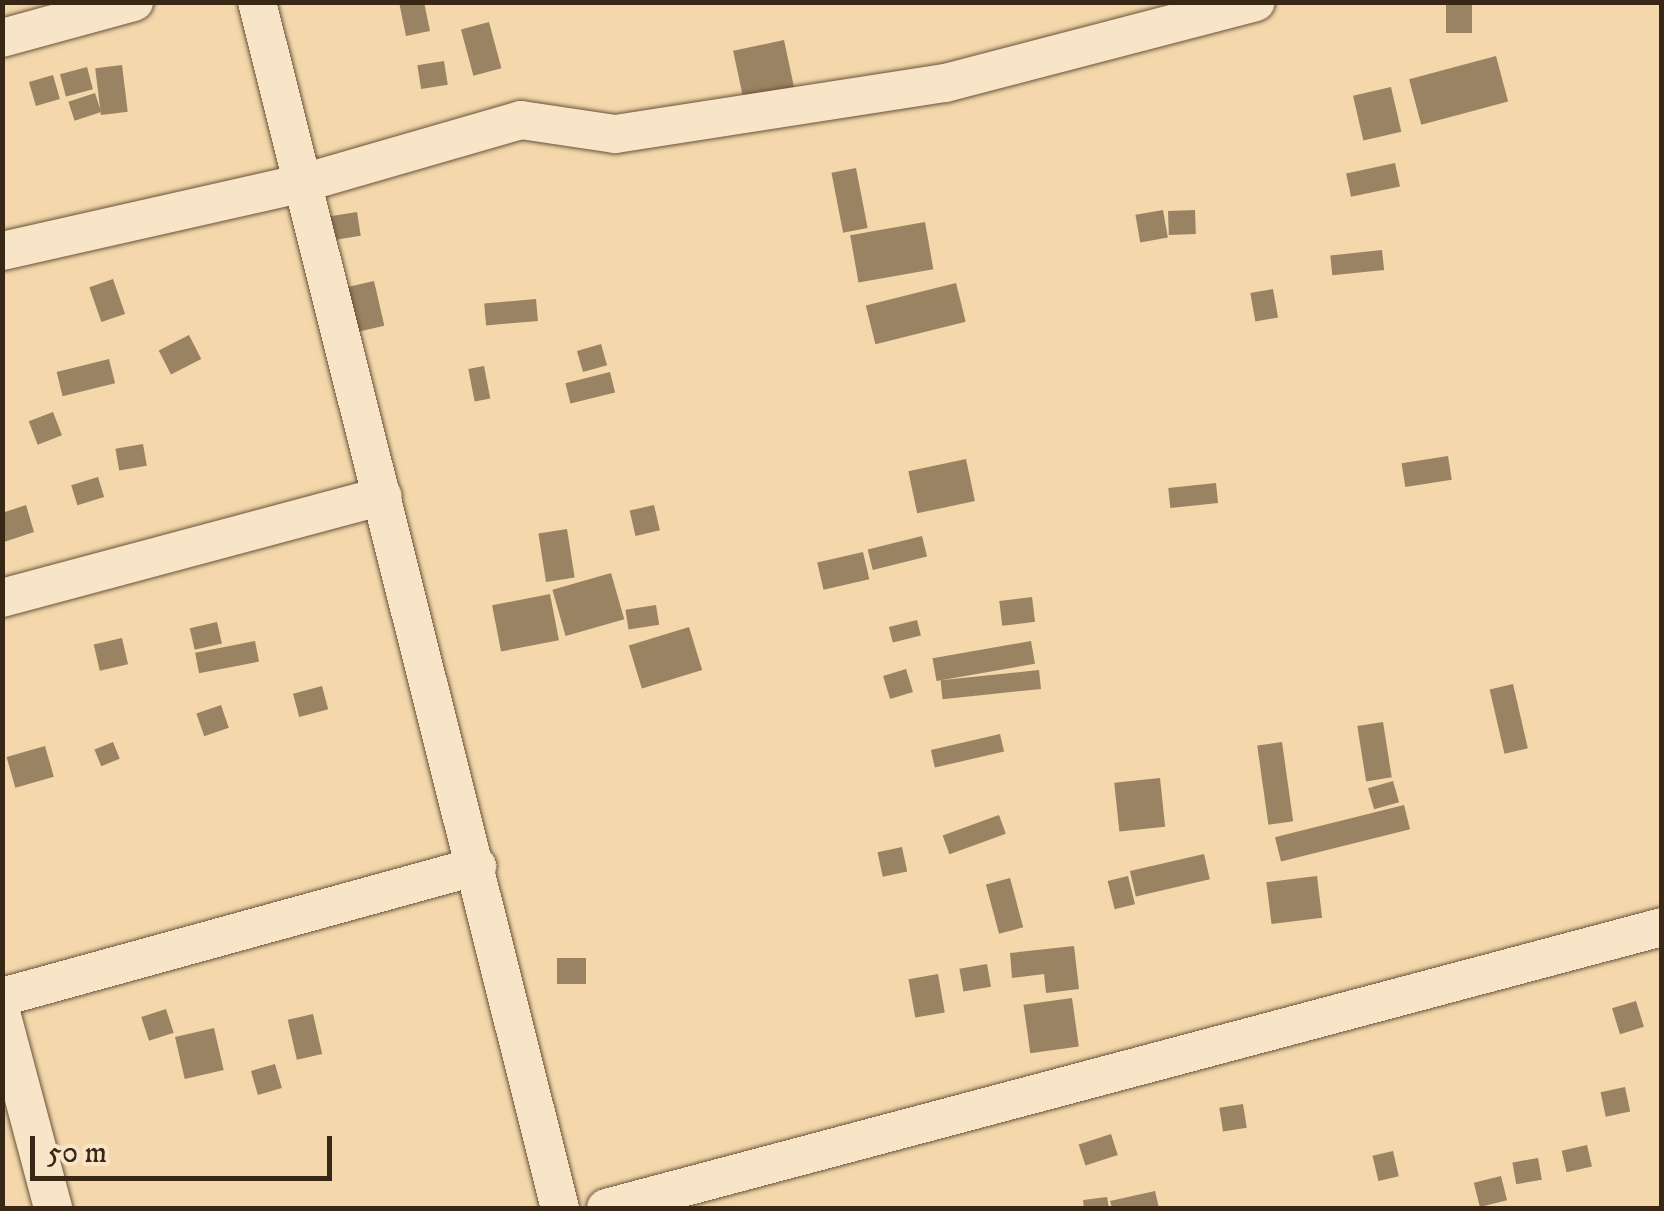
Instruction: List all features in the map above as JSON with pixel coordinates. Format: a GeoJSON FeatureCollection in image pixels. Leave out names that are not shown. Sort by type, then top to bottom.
{"type":"FeatureCollection","features":[{"type":"Feature","properties":{"kind":"street"},"geometry":{"type":"LineString","coordinates":[[257,2],[560,1208]]}},
{"type":"Feature","properties":{"kind":"street"},"geometry":{"type":"LineString","coordinates":[[2,251],[304,183],[521,120],[615,134],[945,83],[1256,2]]}},
{"type":"Feature","properties":{"kind":"street"},"geometry":{"type":"LineString","coordinates":[[2,38],[125,4]]}},
{"type":"Feature","properties":{"kind":"street"},"geometry":{"type":"LineString","coordinates":[[2,598],[383,496]]}},
{"type":"Feature","properties":{"kind":"street"},"geometry":{"type":"LineString","coordinates":[[2,998],[477,866]]}},
{"type":"Feature","properties":{"kind":"street"},"geometry":{"type":"LineString","coordinates":[[606,1208],[1662,927]]}},
{"type":"Feature","properties":{"kind":"street"},"geometry":{"type":"LineString","coordinates":[[2,1016],[53,1208]]}},
{"type":"Feature","properties":{"kind":"building"},"geometry":{"type":"Polygon","coordinates":[[[399,2],[424,2],[430,31],[406,36],[399,2]]]}},
{"type":"Feature","properties":{"kind":"building"},"geometry":{"type":"Polygon","coordinates":[[[1446,2],[1472,2],[1472,33],[1446,33],[1446,2]]]}},
{"type":"Feature","properties":{"kind":"building"},"geometry":{"type":"Polygon","coordinates":[[[489,22],[501,68],[473,76],[461,30],[489,22]]]}},
{"type":"Feature","properties":{"kind":"building"},"geometry":{"type":"Polygon","coordinates":[[[784,40],[794,88],[743,99],[733,51],[784,40]]]}},
{"type":"Feature","properties":{"kind":"building"},"geometry":{"type":"Polygon","coordinates":[[[1496,56],[1508,101],[1421,125],[1409,79],[1496,56]]]}},
{"type":"Feature","properties":{"kind":"building"},"geometry":{"type":"Polygon","coordinates":[[[444,61],[448,85],[421,89],[417,65],[444,61]]]}},
{"type":"Feature","properties":{"kind":"building"},"geometry":{"type":"Polygon","coordinates":[[[122,65],[128,112],[101,115],[95,68],[122,65]]]}},
{"type":"Feature","properties":{"kind":"building"},"geometry":{"type":"Polygon","coordinates":[[[87,67],[93,89],[66,96],[60,74],[87,67]]]}},
{"type":"Feature","properties":{"kind":"building"},"geometry":{"type":"Polygon","coordinates":[[[53,75],[60,99],[36,106],[29,82],[53,75]]]}},
{"type":"Feature","properties":{"kind":"building"},"geometry":{"type":"Polygon","coordinates":[[[1391,87],[1401,132],[1363,141],[1353,96],[1391,87]]]}},
{"type":"Feature","properties":{"kind":"building"},"geometry":{"type":"Polygon","coordinates":[[[95,93],[101,112],[75,121],[68,102],[95,93]]]}},
{"type":"Feature","properties":{"kind":"building"},"geometry":{"type":"Polygon","coordinates":[[[1395,163],[1400,186],[1351,197],[1346,173],[1395,163]]]}},
{"type":"Feature","properties":{"kind":"building"},"geometry":{"type":"Polygon","coordinates":[[[856,168],[868,228],[843,233],[831,173],[856,168]]]}},
{"type":"Feature","properties":{"kind":"building"},"geometry":{"type":"Polygon","coordinates":[[[1163,210],[1168,238],[1140,242],[1135,215],[1163,210]]]}},
{"type":"Feature","properties":{"kind":"building"},"geometry":{"type":"Polygon","coordinates":[[[1195,210],[1196,234],[1169,235],[1168,211],[1195,210]]]}},
{"type":"Feature","properties":{"kind":"building"},"geometry":{"type":"Polygon","coordinates":[[[357,212],[361,236],[331,240],[327,217],[357,212]]]}},
{"type":"Feature","properties":{"kind":"building"},"geometry":{"type":"Polygon","coordinates":[[[925,222],[933,269],[858,282],[850,235],[925,222]]]}},
{"type":"Feature","properties":{"kind":"building"},"geometry":{"type":"Polygon","coordinates":[[[1382,250],[1384,270],[1332,275],[1330,255],[1382,250]]]}},
{"type":"Feature","properties":{"kind":"building"},"geometry":{"type":"Polygon","coordinates":[[[113,279],[125,314],[101,322],[89,287],[113,279]]]}},
{"type":"Feature","properties":{"kind":"building"},"geometry":{"type":"Polygon","coordinates":[[[374,281],[384,326],[357,332],[347,287],[374,281]]]}},
{"type":"Feature","properties":{"kind":"building"},"geometry":{"type":"Polygon","coordinates":[[[956,283],[966,322],[875,344],[866,305],[956,283]]]}},
{"type":"Feature","properties":{"kind":"building"},"geometry":{"type":"Polygon","coordinates":[[[1273,289],[1278,318],[1255,322],[1250,293],[1273,289]]]}},
{"type":"Feature","properties":{"kind":"building"},"geometry":{"type":"Polygon","coordinates":[[[536,299],[538,321],[486,325],[484,304],[536,299]]]}},
{"type":"Feature","properties":{"kind":"building"},"geometry":{"type":"Polygon","coordinates":[[[189,335],[201,359],[171,374],[159,350],[189,335]]]}},
{"type":"Feature","properties":{"kind":"building"},"geometry":{"type":"Polygon","coordinates":[[[601,344],[607,365],[583,372],[577,351],[601,344]]]}},
{"type":"Feature","properties":{"kind":"building"},"geometry":{"type":"Polygon","coordinates":[[[109,359],[115,383],[63,396],[57,372],[109,359]]]}},
{"type":"Feature","properties":{"kind":"building"},"geometry":{"type":"Polygon","coordinates":[[[484,366],[490,398],[475,401],[468,369],[484,366]]]}},
{"type":"Feature","properties":{"kind":"building"},"geometry":{"type":"Polygon","coordinates":[[[610,372],[615,392],[570,404],[565,383],[610,372]]]}},
{"type":"Feature","properties":{"kind":"building"},"geometry":{"type":"Polygon","coordinates":[[[53,412],[62,435],[38,445],[29,421],[53,412]]]}},
{"type":"Feature","properties":{"kind":"building"},"geometry":{"type":"Polygon","coordinates":[[[143,444],[147,466],[119,471],[115,449],[143,444]]]}},
{"type":"Feature","properties":{"kind":"building"},"geometry":{"type":"Polygon","coordinates":[[[1448,456],[1452,480],[1405,487],[1402,463],[1448,456]]]}},
{"type":"Feature","properties":{"kind":"building"},"geometry":{"type":"Polygon","coordinates":[[[966,459],[975,501],[917,513],[908,471],[966,459]]]}},
{"type":"Feature","properties":{"kind":"building"},"geometry":{"type":"Polygon","coordinates":[[[98,477],[104,497],[77,505],[71,485],[98,477]]]}},
{"type":"Feature","properties":{"kind":"building"},"geometry":{"type":"Polygon","coordinates":[[[1216,483],[1218,503],[1170,508],[1168,488],[1216,483]]]}},
{"type":"Feature","properties":{"kind":"building"},"geometry":{"type":"Polygon","coordinates":[[[26,505],[34,532],[4,542],[2,513],[26,505]]]}},
{"type":"Feature","properties":{"kind":"building"},"geometry":{"type":"Polygon","coordinates":[[[654,505],[660,530],[635,536],[630,511],[654,505]]]}},
{"type":"Feature","properties":{"kind":"building"},"geometry":{"type":"Polygon","coordinates":[[[567,529],[575,577],[546,582],[538,534],[567,529]]]}},
{"type":"Feature","properties":{"kind":"building"},"geometry":{"type":"Polygon","coordinates":[[[922,536],[927,556],[873,570],[868,550],[922,536]]]}},
{"type":"Feature","properties":{"kind":"building"},"geometry":{"type":"Polygon","coordinates":[[[863,552],[869,579],[824,590],[817,563],[863,552]]]}},
{"type":"Feature","properties":{"kind":"building"},"geometry":{"type":"Polygon","coordinates":[[[611,573],[624,619],[566,636],[552,590],[611,573]]]}},
{"type":"Feature","properties":{"kind":"building"},"geometry":{"type":"Polygon","coordinates":[[[550,594],[559,640],[501,651],[492,605],[550,594]]]}},
{"type":"Feature","properties":{"kind":"building"},"geometry":{"type":"Polygon","coordinates":[[[1032,597],[1035,622],[1002,626],[999,601],[1032,597]]]}},
{"type":"Feature","properties":{"kind":"building"},"geometry":{"type":"Polygon","coordinates":[[[656,605],[659,625],[629,630],[625,610],[656,605]]]}},
{"type":"Feature","properties":{"kind":"building"},"geometry":{"type":"Polygon","coordinates":[[[917,620],[921,636],[893,643],[889,627],[917,620]]]}},
{"type":"Feature","properties":{"kind":"building"},"geometry":{"type":"Polygon","coordinates":[[[217,622],[222,643],[195,650],[190,628],[217,622]]]}},
{"type":"Feature","properties":{"kind":"building"},"geometry":{"type":"Polygon","coordinates":[[[689,627],[702,670],[642,688],[629,645],[689,627]]]}},
{"type":"Feature","properties":{"kind":"building"},"geometry":{"type":"Polygon","coordinates":[[[122,638],[128,664],[100,671],[94,645],[122,638]]]}},
{"type":"Feature","properties":{"kind":"building"},"geometry":{"type":"Polygon","coordinates":[[[255,641],[259,662],[199,673],[195,653],[255,641]]]}},
{"type":"Feature","properties":{"kind":"building"},"geometry":{"type":"Polygon","coordinates":[[[1031,641],[1035,664],[937,681],[933,658],[1031,641]]]}},
{"type":"Feature","properties":{"kind":"building"},"geometry":{"type":"Polygon","coordinates":[[[906,669],[913,692],[890,699],[883,676],[906,669]]]}},
{"type":"Feature","properties":{"kind":"building"},"geometry":{"type":"Polygon","coordinates":[[[1039,670],[1041,689],[943,699],[941,680],[1039,670]]]}},
{"type":"Feature","properties":{"kind":"building"},"geometry":{"type":"Polygon","coordinates":[[[1513,684],[1528,748],[1504,754],[1490,689],[1513,684]]]}},
{"type":"Feature","properties":{"kind":"building"},"geometry":{"type":"Polygon","coordinates":[[[322,686],[328,709],[299,717],[293,694],[322,686]]]}},
{"type":"Feature","properties":{"kind":"building"},"geometry":{"type":"Polygon","coordinates":[[[221,705],[229,728],[204,736],[196,713],[221,705]]]}},
{"type":"Feature","properties":{"kind":"building"},"geometry":{"type":"Polygon","coordinates":[[[1383,722],[1392,777],[1366,781],[1357,726],[1383,722]]]}},
{"type":"Feature","properties":{"kind":"building"},"geometry":{"type":"Polygon","coordinates":[[[1000,734],[1004,752],[935,768],[931,750],[1000,734]]]}},
{"type":"Feature","properties":{"kind":"building"},"geometry":{"type":"Polygon","coordinates":[[[113,742],[120,759],[101,766],[94,749],[113,742]]]}},
{"type":"Feature","properties":{"kind":"building"},"geometry":{"type":"Polygon","coordinates":[[[1282,742],[1293,821],[1268,825],[1257,745],[1282,742]]]}},
{"type":"Feature","properties":{"kind":"building"},"geometry":{"type":"Polygon","coordinates":[[[45,746],[54,777],[15,788],[7,757],[45,746]]]}},
{"type":"Feature","properties":{"kind":"building"},"geometry":{"type":"Polygon","coordinates":[[[1160,778],[1165,827],[1119,832],[1114,783],[1160,778]]]}},
{"type":"Feature","properties":{"kind":"building"},"geometry":{"type":"Polygon","coordinates":[[[1393,781],[1399,802],[1374,809],[1368,788],[1393,781]]]}},
{"type":"Feature","properties":{"kind":"building"},"geometry":{"type":"Polygon","coordinates":[[[1404,805],[1410,829],[1281,861],[1275,837],[1404,805]]]}},
{"type":"Feature","properties":{"kind":"building"},"geometry":{"type":"Polygon","coordinates":[[[999,815],[1006,834],[949,854],[943,836],[999,815]]]}},
{"type":"Feature","properties":{"kind":"building"},"geometry":{"type":"Polygon","coordinates":[[[902,847],[907,871],[883,877],[878,852],[902,847]]]}},
{"type":"Feature","properties":{"kind":"building"},"geometry":{"type":"Polygon","coordinates":[[[1204,854],[1210,879],[1136,896],[1130,871],[1204,854]]]}},
{"type":"Feature","properties":{"kind":"building"},"geometry":{"type":"Polygon","coordinates":[[[1128,876],[1135,904],[1115,909],[1108,881],[1128,876]]]}},
{"type":"Feature","properties":{"kind":"building"},"geometry":{"type":"Polygon","coordinates":[[[1317,876],[1322,918],[1271,924],[1266,882],[1317,876]]]}},
{"type":"Feature","properties":{"kind":"building"},"geometry":{"type":"Polygon","coordinates":[[[1010,878],[1023,927],[999,934],[986,884],[1010,878]]]}},
{"type":"Feature","properties":{"kind":"building"},"geometry":{"type":"Polygon","coordinates":[[[1074,946],[1079,989],[1046,993],[1044,974],[1012,978],[1010,953],[1074,946]]]}},
{"type":"Feature","properties":{"kind":"building"},"geometry":{"type":"Polygon","coordinates":[[[557,958],[586,958],[586,984],[557,984],[557,958]]]}},
{"type":"Feature","properties":{"kind":"building"},"geometry":{"type":"Polygon","coordinates":[[[987,964],[991,987],[963,992],[959,969],[987,964]]]}},
{"type":"Feature","properties":{"kind":"building"},"geometry":{"type":"Polygon","coordinates":[[[938,974],[945,1012],[915,1018],[908,979],[938,974]]]}},
{"type":"Feature","properties":{"kind":"building"},"geometry":{"type":"Polygon","coordinates":[[[1072,998],[1079,1047],[1030,1053],[1023,1005],[1072,998]]]}},
{"type":"Feature","properties":{"kind":"building"},"geometry":{"type":"Polygon","coordinates":[[[1636,1001],[1644,1027],[1620,1034],[1612,1008],[1636,1001]]]}},
{"type":"Feature","properties":{"kind":"building"},"geometry":{"type":"Polygon","coordinates":[[[166,1009],[174,1033],[149,1041],[141,1017],[166,1009]]]}},
{"type":"Feature","properties":{"kind":"building"},"geometry":{"type":"Polygon","coordinates":[[[313,1014],[322,1054],[297,1060],[288,1020],[313,1014]]]}},
{"type":"Feature","properties":{"kind":"building"},"geometry":{"type":"Polygon","coordinates":[[[214,1028],[224,1070],[185,1079],[175,1037],[214,1028]]]}},
{"type":"Feature","properties":{"kind":"building"},"geometry":{"type":"Polygon","coordinates":[[[275,1064],[282,1088],[258,1095],[251,1071],[275,1064]]]}},
{"type":"Feature","properties":{"kind":"building"},"geometry":{"type":"Polygon","coordinates":[[[1625,1087],[1630,1111],[1606,1117],[1601,1092],[1625,1087]]]}},
{"type":"Feature","properties":{"kind":"building"},"geometry":{"type":"Polygon","coordinates":[[[1243,1104],[1247,1128],[1223,1131],[1219,1108],[1243,1104]]]}},
{"type":"Feature","properties":{"kind":"building"},"geometry":{"type":"Polygon","coordinates":[[[1111,1134],[1118,1155],[1085,1165],[1079,1145],[1111,1134]]]}},
{"type":"Feature","properties":{"kind":"building"},"geometry":{"type":"Polygon","coordinates":[[[1587,1145],[1592,1166],[1567,1172],[1562,1151],[1587,1145]]]}},
{"type":"Feature","properties":{"kind":"building"},"geometry":{"type":"Polygon","coordinates":[[[1393,1151],[1399,1176],[1378,1181],[1373,1156],[1393,1151]]]}},
{"type":"Feature","properties":{"kind":"building"},"geometry":{"type":"Polygon","coordinates":[[[1538,1158],[1542,1180],[1516,1184],[1512,1163],[1538,1158]]]}},
{"type":"Feature","properties":{"kind":"building"},"geometry":{"type":"Polygon","coordinates":[[[1501,1176],[1507,1200],[1480,1207],[1474,1183],[1501,1176]]]}},
{"type":"Feature","properties":{"kind":"building"},"geometry":{"type":"Polygon","coordinates":[[[1155,1191],[1159,1208],[1112,1208],[1110,1201],[1155,1191]]]}},
{"type":"Feature","properties":{"kind":"building"},"geometry":{"type":"Polygon","coordinates":[[[1107,1197],[1109,1208],[1084,1208],[1083,1200],[1107,1197]]]}}]}
